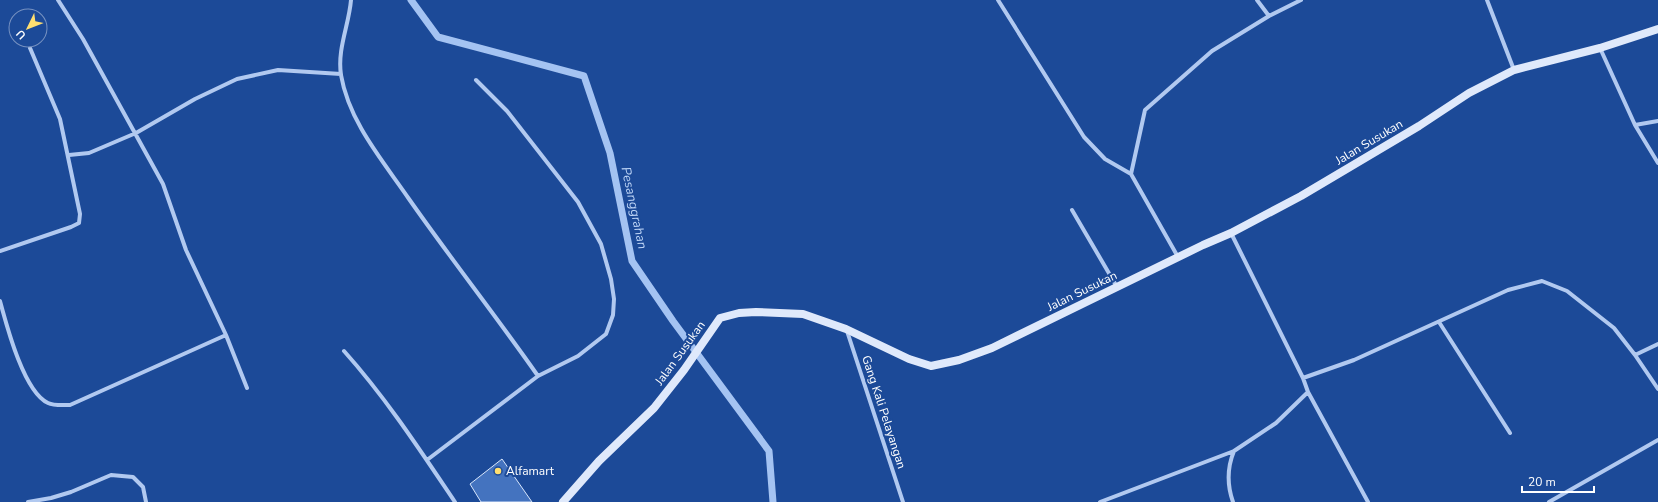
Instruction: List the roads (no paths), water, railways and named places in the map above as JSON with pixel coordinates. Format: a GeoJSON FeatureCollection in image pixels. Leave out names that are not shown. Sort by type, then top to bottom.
{"type":"FeatureCollection","features":[{"type":"Feature","properties":{"kind":"street"},"geometry":{"type":"LineString","coordinates":[[58,0],[83,39],[164,184],[186,250],[226,335],[247,388]]}},
{"type":"Feature","properties":{"kind":"street"},"geometry":{"type":"LineString","coordinates":[[351,0],[342,46],[341,74],[352,111],[370,143],[450,257],[538,376]]}},
{"type":"Feature","properties":{"kind":"street"},"geometry":{"type":"LineString","coordinates":[[998,0],[1084,137],[1105,159],[1131,174],[1178,257]]}},
{"type":"Feature","properties":{"kind":"street"},"geometry":{"type":"LineString","coordinates":[[1257,0],[1269,16]]}},
{"type":"Feature","properties":{"kind":"street"},"geometry":{"type":"LineString","coordinates":[[1131,174],[1145,110],[1212,51],[1269,16],[1302,0]]}},
{"type":"Feature","properties":{"kind":"street"},"geometry":{"type":"LineString","coordinates":[[1487,0],[1514,70]]}},
{"type":"Feature","properties":{"kind":"street","name":"Jalan Susukan"},"geometry":{"type":"LineString","coordinates":[[563,502],[599,461],[654,408],[684,370],[720,318],[739,313],[756,312],[803,314],[846,329],[909,359],[931,366],[959,360],[992,348],[1178,257],[1231,233],[1302,196],[1419,126],[1469,93],[1514,70],[1600,48],[1658,29]]}},
{"type":"Feature","properties":{"kind":"street"},"geometry":{"type":"LineString","coordinates":[[0,251],[64,230],[79,223],[80,214],[78,201],[60,119],[30,48]]}},
{"type":"Feature","properties":{"kind":"street"},"geometry":{"type":"LineString","coordinates":[[1600,48],[1636,125],[1658,163]]}},
{"type":"Feature","properties":{"kind":"street"},"geometry":{"type":"LineString","coordinates":[[69,155],[89,153],[136,133],[195,99],[237,80],[278,70],[341,74]]}},
{"type":"Feature","properties":{"kind":"street"},"geometry":{"type":"LineString","coordinates":[[427,460],[538,376],[578,356],[606,334],[613,310],[614,299],[611,278],[601,244],[578,202],[507,111],[476,80]]}},
{"type":"Feature","properties":{"kind":"street"},"geometry":{"type":"LineString","coordinates":[[1636,125],[1658,120]]}},
{"type":"Feature","properties":{"kind":"street"},"geometry":{"type":"LineString","coordinates":[[1072,210],[1117,287]]}},
{"type":"Feature","properties":{"kind":"street"},"geometry":{"type":"LineString","coordinates":[[1231,233],[1303,378],[1308,392],[1368,502]]}},
{"type":"Feature","properties":{"kind":"street"},"geometry":{"type":"LineString","coordinates":[[1303,378],[1354,360],[1508,290],[1542,281],[1567,291],[1614,328],[1635,355],[1658,389]]}},
{"type":"Feature","properties":{"kind":"street"},"geometry":{"type":"LineString","coordinates":[[0,301],[9,333],[30,385],[39,397],[50,404],[70,405],[226,335]]}},
{"type":"Feature","properties":{"kind":"street"},"geometry":{"type":"LineString","coordinates":[[1439,322],[1510,433]]}},
{"type":"Feature","properties":{"kind":"street","name":"Gang Kali Pelayangan"},"geometry":{"type":"LineString","coordinates":[[846,329],[903,502]]}},
{"type":"Feature","properties":{"kind":"street"},"geometry":{"type":"LineString","coordinates":[[1635,355],[1658,344]]}},
{"type":"Feature","properties":{"kind":"street"},"geometry":{"type":"LineString","coordinates":[[344,351],[365,374],[427,460],[455,502]]}},
{"type":"Feature","properties":{"kind":"street"},"geometry":{"type":"LineString","coordinates":[[1100,502],[1234,451],[1276,423],[1308,392]]}},
{"type":"Feature","properties":{"kind":"street"},"geometry":{"type":"LineString","coordinates":[[1549,502],[1658,440]]}},
{"type":"Feature","properties":{"kind":"street"},"geometry":{"type":"LineString","coordinates":[[1233,502],[1228,474],[1230,461],[1234,451]]}},
{"type":"Feature","properties":{"kind":"street"},"geometry":{"type":"LineString","coordinates":[[28,502],[51,498],[71,492],[111,475],[133,477],[143,487],[146,502]]}},
{"type":"Feature","properties":{"kind":"waterway","name":"Pesanggrahan"},"geometry":{"type":"LineString","coordinates":[[411,0],[438,37],[584,76],[610,153],[632,261],[673,321],[769,451],[773,502]]}},
{"type":"Feature","properties":{"kind":"place","name":"Alfamart"},"geometry":{"type":"Point","coordinates":[498,471]}}]}
